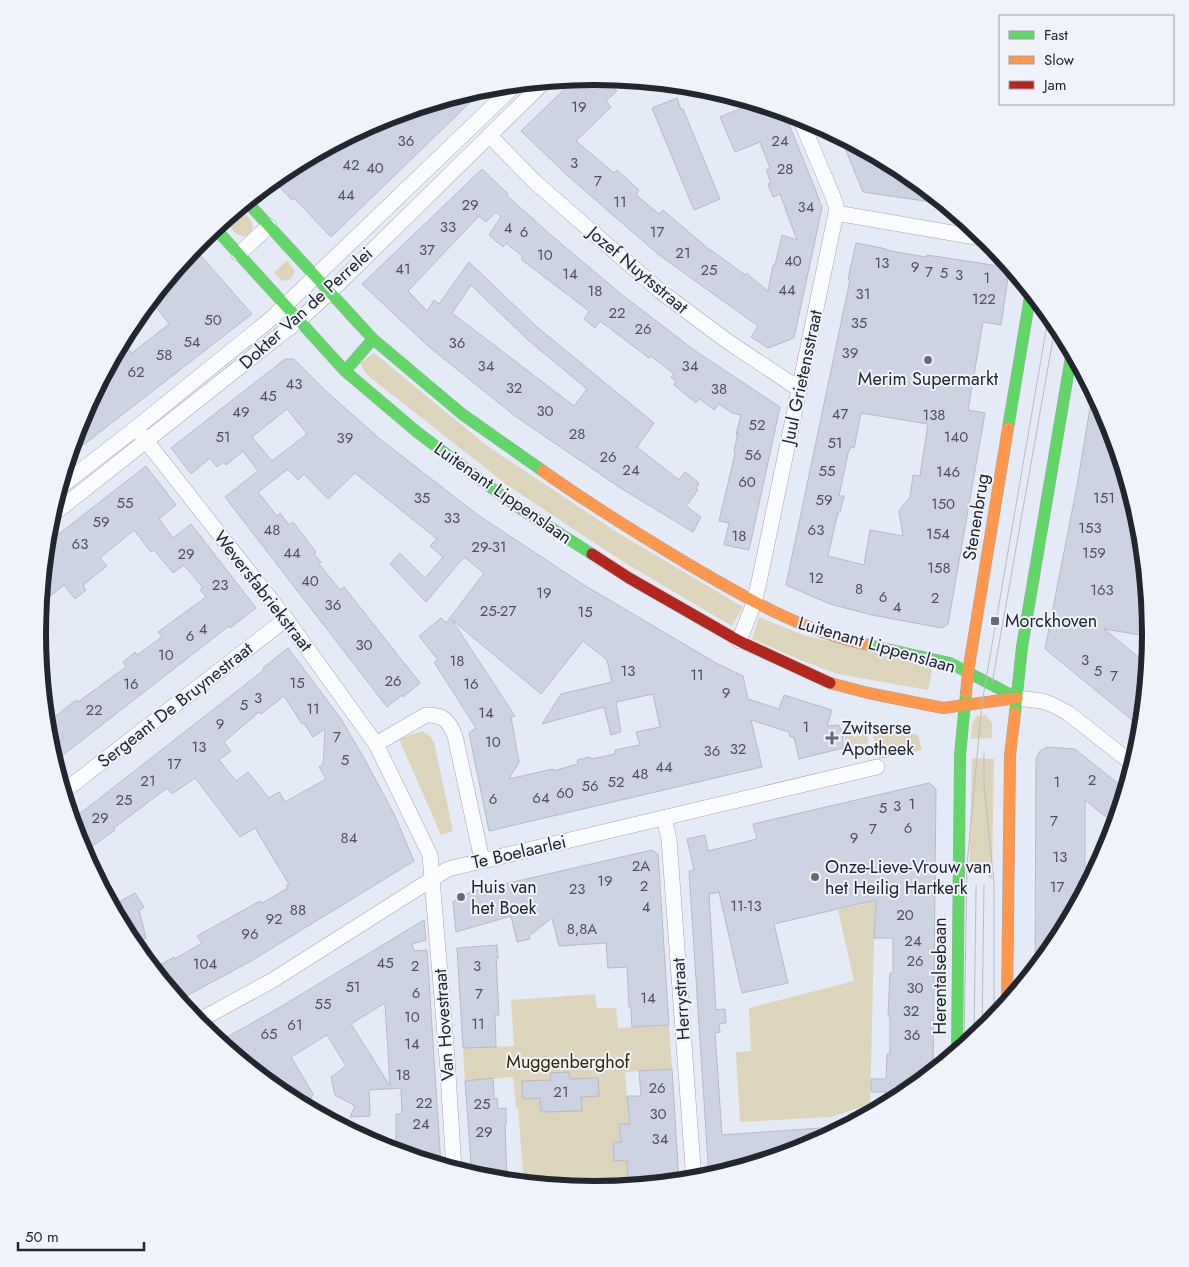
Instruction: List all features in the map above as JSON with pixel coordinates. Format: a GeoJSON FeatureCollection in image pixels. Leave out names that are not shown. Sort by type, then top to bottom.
{"type":"FeatureCollection","features":[{"type":"Feature","properties":{"kind":"main road","name":"Luitenant Lippenslaan"},"geometry":{"type":"LineString","coordinates":[[251,207],[373,339],[406,369],[462,414],[626,527],[754,603],[820,632],[849,641],[950,663],[1017,698]]}},
{"type":"Feature","properties":{"kind":"main road","name":"Luitenant Lippenslaan"},"geometry":{"type":"LineString","coordinates":[[220,233],[345,371],[417,432],[521,509],[629,578],[739,641],[827,682],[868,693],[943,708],[1017,698]]}},
{"type":"Feature","properties":{"kind":"main road","name":"Stenenbrug"},"geometry":{"type":"LineString","coordinates":[[960,748],[968,672],[1029,301]]}},
{"type":"Feature","properties":{"kind":"main road"},"geometry":{"type":"LineString","coordinates":[[345,371],[373,339]]}},
{"type":"Feature","properties":{"kind":"main road"},"geometry":{"type":"LineString","coordinates":[[1006,996],[1010,764],[1014,716],[1022,647],[1070,361]]}},
{"type":"Feature","properties":{"kind":"main road","name":"Herentalsebaan"},"geometry":{"type":"LineString","coordinates":[[957,1045],[960,748]]}},
{"type":"Feature","properties":{"kind":"street","name":"Dokter Van de Perrelei"},"geometry":{"type":"LineString","coordinates":[[61,508],[299,320],[330,292],[537,88]]}},
{"type":"Feature","properties":{"kind":"street","name":"Dokter Van de Perrelei"},"geometry":{"type":"LineString","coordinates":[[68,481],[286,306],[507,93]]}},
{"type":"Feature","properties":{"kind":"street","name":"Juul Grietensstraat"},"geometry":{"type":"LineString","coordinates":[[739,641],[754,603],[836,213],[836,205],[803,127]]}},
{"type":"Feature","properties":{"kind":"street","name":"Jozef Nuytsstraat"},"geometry":{"type":"LineString","coordinates":[[488,135],[535,182],[660,291],[727,341],[799,389]]}},
{"type":"Feature","properties":{"kind":"street"},"geometry":{"type":"LineString","coordinates":[[836,213],[971,235]]}},
{"type":"Feature","properties":{"kind":"street"},"geometry":{"type":"LineString","coordinates":[[239,254],[269,226]]}},
{"type":"Feature","properties":{"kind":"street","name":"Weversfabriekstraat"},"geometry":{"type":"LineString","coordinates":[[136,428],[286,619],[376,744],[430,855],[433,879]]}},
{"type":"Feature","properties":{"kind":"street","name":"Sergeant De Bruynestraat"},"geometry":{"type":"LineString","coordinates":[[69,788],[286,619]]}},
{"type":"Feature","properties":{"kind":"street"},"geometry":{"type":"LineString","coordinates":[[1017,698],[1042,701],[1068,713],[1127,760]]}},
{"type":"Feature","properties":{"kind":"street"},"geometry":{"type":"LineString","coordinates":[[376,744],[426,715],[441,717],[447,721],[455,736],[482,860]]}},
{"type":"Feature","properties":{"kind":"street","name":"Te Boelaarlei"},"geometry":{"type":"LineString","coordinates":[[204,1018],[273,980],[448,869],[877,767]]}},
{"type":"Feature","properties":{"kind":"street","name":"Herrystraat"},"geometry":{"type":"LineString","coordinates":[[664,818],[669,839],[693,1172]]}},
{"type":"Feature","properties":{"kind":"street","name":"Van Hovestraat"},"geometry":{"type":"LineString","coordinates":[[433,879],[454,1163]]}},
{"type":"Feature","properties":{"kind":"green space"},"geometry":{"type":"Polygon","coordinates":[[[244,212],[252,223],[251,232],[244,236],[236,234],[229,225],[244,212]]]}},
{"type":"Feature","properties":{"kind":"green space"},"geometry":{"type":"Polygon","coordinates":[[[287,260],[295,271],[291,279],[282,281],[274,273],[287,260]]]}},
{"type":"Feature","properties":{"kind":"green space"},"geometry":{"type":"Polygon","coordinates":[[[374,353],[486,445],[618,533],[743,607],[732,626],[625,563],[507,485],[366,374],[360,363],[374,353]]]}},
{"type":"Feature","properties":{"kind":"green space"},"geometry":{"type":"Polygon","coordinates":[[[759,617],[803,635],[933,665],[928,690],[838,674],[752,639],[759,617]]]}},
{"type":"Feature","properties":{"kind":"green space"},"geometry":{"type":"Polygon","coordinates":[[[986,715],[992,723],[992,738],[971,739],[972,722],[977,716],[986,715]]]}},
{"type":"Feature","properties":{"kind":"green space"},"geometry":{"type":"Polygon","coordinates":[[[870,724],[918,735],[922,750],[879,759],[870,724]]]}},
{"type":"Feature","properties":{"kind":"green space"},"geometry":{"type":"Polygon","coordinates":[[[865,725],[869,743],[847,747],[843,730],[865,725]]]}},
{"type":"Feature","properties":{"kind":"green space"},"geometry":{"type":"Polygon","coordinates":[[[422,731],[430,736],[434,742],[453,831],[441,835],[399,739],[422,731]]]}},
{"type":"Feature","properties":{"kind":"green space"},"geometry":{"type":"Polygon","coordinates":[[[972,758],[994,759],[992,879],[989,878],[989,872],[984,864],[981,864],[974,868],[969,880],[972,758]]]}},
{"type":"Feature","properties":{"kind":"green space"},"geometry":{"type":"Polygon","coordinates":[[[875,901],[870,1104],[831,1117],[740,1122],[736,1052],[751,1051],[749,1008],[854,981],[838,910],[875,901]]]}},
{"type":"Feature","properties":{"kind":"green space","name":"Muggenberghof"},"geometry":{"type":"Polygon","coordinates":[[[595,994],[597,1008],[616,1008],[618,1028],[669,1025],[672,1069],[625,1072],[632,1159],[627,1160],[628,1181],[559,1181],[523,1177],[518,1108],[516,1108],[513,1077],[465,1081],[463,1048],[514,1046],[511,1000],[595,994]]]}},
{"type":"Feature","properties":{"kind":"building"},"geometry":{"type":"Polygon","coordinates":[[[568,86],[616,86],[614,88],[617,91],[606,101],[611,107],[576,141],[614,173],[617,170],[639,190],[636,195],[659,214],[663,210],[711,251],[745,275],[746,273],[768,291],[782,235],[797,240],[780,194],[773,197],[768,184],[771,183],[766,170],[770,168],[760,142],[735,152],[720,117],[744,106],[787,120],[822,208],[794,338],[768,348],[751,337],[758,326],[659,255],[568,176],[521,131],[568,86]]]}},
{"type":"Feature","properties":{"kind":"building"},"geometry":{"type":"Polygon","coordinates":[[[677,98],[720,199],[694,210],[652,108],[677,98]]]}},
{"type":"Feature","properties":{"kind":"building"},"geometry":{"type":"Polygon","coordinates":[[[473,99],[331,237],[294,198],[292,200],[279,186],[320,159],[385,127],[418,114],[473,99]]]}},
{"type":"Feature","properties":{"kind":"building"},"geometry":{"type":"Polygon","coordinates":[[[844,146],[899,178],[932,202],[863,192],[844,146]]]}},
{"type":"Feature","properties":{"kind":"building"},"geometry":{"type":"Polygon","coordinates":[[[482,169],[508,194],[506,195],[621,294],[694,350],[780,407],[749,550],[724,545],[729,523],[719,521],[735,454],[734,450],[738,433],[736,435],[741,415],[732,413],[719,404],[714,410],[700,399],[696,403],[674,385],[676,381],[671,377],[674,374],[651,356],[649,358],[600,321],[595,328],[584,319],[589,311],[522,260],[522,256],[506,243],[503,247],[489,235],[501,217],[496,212],[486,222],[479,216],[408,291],[427,311],[434,300],[439,304],[469,262],[537,327],[654,423],[637,447],[679,480],[685,472],[699,483],[696,488],[698,490],[686,506],[701,517],[693,532],[622,489],[515,416],[428,346],[362,284],[482,169]],[[471,285],[452,313],[574,406],[587,389],[528,340],[471,285]]]}},
{"type":"Feature","properties":{"kind":"building"},"geometry":{"type":"Polygon","coordinates":[[[856,243],[926,257],[927,255],[999,266],[999,269],[1005,270],[1008,274],[1001,325],[983,322],[968,410],[985,413],[948,624],[942,628],[872,615],[830,604],[786,585],[850,280],[848,279],[856,243]],[[861,413],[854,448],[851,447],[848,453],[839,496],[844,496],[840,512],[838,512],[828,556],[864,565],[870,530],[903,536],[899,511],[910,497],[913,475],[920,476],[928,424],[861,413]]]}},
{"type":"Feature","properties":{"kind":"building"},"geometry":{"type":"Polygon","coordinates":[[[199,254],[252,314],[78,449],[103,391],[127,347],[132,353],[169,324],[155,306],[199,254]]]}},
{"type":"Feature","properties":{"kind":"building"},"geometry":{"type":"Polygon","coordinates":[[[285,359],[294,359],[327,392],[380,439],[478,515],[584,585],[716,663],[743,676],[748,699],[779,709],[784,695],[832,710],[827,726],[839,725],[843,736],[843,748],[799,759],[794,737],[790,737],[789,732],[751,720],[762,767],[489,831],[469,733],[476,728],[434,662],[438,660],[419,636],[441,618],[446,623],[484,573],[464,557],[426,602],[390,564],[400,553],[425,578],[443,557],[430,546],[437,539],[355,473],[328,499],[304,474],[298,480],[288,469],[258,492],[277,516],[280,513],[289,525],[293,522],[316,552],[314,554],[321,562],[319,564],[340,590],[344,587],[420,683],[387,707],[225,497],[258,471],[243,451],[226,465],[223,462],[217,467],[210,458],[191,474],[171,448],[285,359]],[[287,409],[252,437],[272,461],[307,434],[287,409]],[[452,620],[515,716],[511,717],[519,762],[509,779],[553,769],[553,771],[578,764],[577,760],[615,754],[615,750],[640,745],[636,732],[660,727],[653,694],[616,702],[621,732],[611,735],[604,707],[542,724],[561,694],[612,682],[607,660],[583,641],[541,694],[452,620]]]}},
{"type":"Feature","properties":{"kind":"building"},"geometry":{"type":"Polygon","coordinates":[[[1091,402],[1114,457],[1132,527],[1138,562],[1142,598],[1143,626],[1141,635],[1104,629],[1142,660],[1135,722],[1045,649],[1077,486],[1091,402]]]}},
{"type":"Feature","properties":{"kind":"building"},"geometry":{"type":"Polygon","coordinates":[[[146,466],[176,505],[159,519],[173,538],[191,524],[256,608],[230,628],[229,626],[61,757],[53,718],[76,700],[78,702],[126,667],[123,662],[135,652],[137,655],[162,637],[158,632],[206,597],[200,590],[203,588],[184,565],[173,573],[154,550],[151,552],[134,530],[100,558],[107,566],[83,585],[86,590],[75,599],[64,585],[47,598],[55,537],[146,466]]]}},
{"type":"Feature","properties":{"kind":"building"},"geometry":{"type":"Polygon","coordinates":[[[288,648],[341,719],[394,814],[414,861],[251,961],[184,997],[159,966],[174,957],[175,959],[202,943],[197,936],[260,901],[262,903],[288,888],[286,886],[289,884],[255,828],[240,837],[195,778],[172,794],[167,788],[90,848],[77,816],[264,670],[263,668],[288,648]],[[284,696],[261,714],[259,712],[224,742],[231,751],[219,760],[236,781],[248,772],[269,798],[279,792],[285,802],[326,779],[319,767],[323,765],[325,729],[313,737],[304,723],[302,724],[284,696]]]}},
{"type":"Feature","properties":{"kind":"building"},"geometry":{"type":"Polygon","coordinates":[[[1047,747],[1075,749],[1121,786],[1110,820],[1085,800],[1085,866],[1091,866],[1069,908],[1035,959],[1036,759],[1040,751],[1047,747]]]}},
{"type":"Feature","properties":{"kind":"building"},"geometry":{"type":"Polygon","coordinates":[[[929,783],[936,789],[933,1064],[886,1097],[886,1092],[871,1092],[871,1079],[886,1079],[887,1054],[890,1054],[890,1016],[888,1016],[890,973],[893,973],[893,938],[874,938],[876,900],[774,924],[788,983],[742,993],[719,892],[709,894],[716,1010],[725,1009],[726,1023],[719,1024],[720,1032],[715,1033],[722,1135],[832,1127],[771,1153],[708,1169],[689,871],[694,870],[687,839],[705,835],[708,851],[757,839],[753,824],[929,783]]]}},
{"type":"Feature","properties":{"kind":"building"},"geometry":{"type":"Polygon","coordinates":[[[652,850],[658,854],[669,1025],[632,1027],[627,967],[608,968],[606,943],[559,946],[552,918],[529,936],[530,939],[517,942],[511,916],[456,932],[453,902],[470,892],[652,850]]]}},
{"type":"Feature","properties":{"kind":"building"},"geometry":{"type":"Polygon","coordinates":[[[135,893],[144,907],[139,910],[146,938],[140,940],[117,903],[135,893]]]}},
{"type":"Feature","properties":{"kind":"building"},"geometry":{"type":"Polygon","coordinates":[[[424,920],[426,940],[412,944],[414,951],[427,950],[441,1159],[396,1144],[396,1114],[402,1114],[401,1088],[369,1090],[370,1116],[350,1117],[355,1106],[335,1095],[331,1077],[346,1066],[327,1035],[291,1057],[313,1094],[309,1101],[261,1068],[225,1038],[277,1009],[424,920]],[[385,1003],[351,1024],[390,1086],[385,1003]]]}},
{"type":"Feature","properties":{"kind":"building"},"geometry":{"type":"Polygon","coordinates":[[[497,945],[499,1015],[495,1015],[496,1047],[463,1048],[457,948],[497,945]]]}},
{"type":"Feature","properties":{"kind":"building"},"geometry":{"type":"Polygon","coordinates":[[[672,1069],[679,1175],[628,1181],[627,1160],[614,1161],[613,1142],[621,1142],[619,1124],[630,1124],[627,1096],[641,1096],[639,1071],[672,1069]]]}},
{"type":"Feature","properties":{"kind":"building"},"geometry":{"type":"Polygon","coordinates":[[[569,1072],[570,1079],[598,1078],[599,1096],[581,1097],[582,1111],[541,1112],[540,1098],[523,1099],[522,1081],[551,1080],[550,1073],[569,1072]]]}},
{"type":"Feature","properties":{"kind":"building"},"geometry":{"type":"Polygon","coordinates":[[[493,1078],[494,1099],[497,1098],[498,1109],[506,1108],[507,1174],[471,1167],[465,1081],[493,1078]]]}},
{"type":"Feature","properties":{"kind":"tram line"},"geometry":{"type":"LineString","coordinates":[[964,1038],[967,865],[982,703],[1047,325]]}},
{"type":"Feature","properties":{"kind":"tram line"},"geometry":{"type":"LineString","coordinates":[[992,684],[1054,335]]}},
{"type":"Feature","properties":{"kind":"tram line"},"geometry":{"type":"LineString","coordinates":[[984,754],[984,785],[994,883],[994,1009]]}},
{"type":"Feature","properties":{"kind":"tram line"},"geometry":{"type":"LineString","coordinates":[[982,1021],[984,885]]}},
{"type":"Feature","properties":{"kind":"tram line"},"geometry":{"type":"LineString","coordinates":[[974,1029],[976,886]]}},
{"type":"Feature","properties":{"kind":"traffic: fast"},"geometry":{"type":"LineString","coordinates":[[251,207],[373,339],[462,414],[543,471]]}},
{"type":"Feature","properties":{"kind":"traffic: fast"},"geometry":{"type":"LineString","coordinates":[[220,234],[345,371],[417,432],[482,481],[521,509],[592,554]]}},
{"type":"Feature","properties":{"kind":"traffic: fast"},"geometry":{"type":"LineString","coordinates":[[1008,428],[1029,301]]}},
{"type":"Feature","properties":{"kind":"traffic: fast"},"geometry":{"type":"LineString","coordinates":[[345,371],[373,339]]}},
{"type":"Feature","properties":{"kind":"traffic: fast"},"geometry":{"type":"LineString","coordinates":[[1015,713],[1022,647],[1070,361]]}},
{"type":"Feature","properties":{"kind":"traffic: fast"},"geometry":{"type":"LineString","coordinates":[[864,644],[950,663],[1017,698]]}},
{"type":"Feature","properties":{"kind":"traffic: fast"},"geometry":{"type":"LineString","coordinates":[[957,1045],[960,755],[966,693]]}},
{"type":"Feature","properties":{"kind":"traffic: slow"},"geometry":{"type":"LineString","coordinates":[[966,693],[1008,428]]}},
{"type":"Feature","properties":{"kind":"traffic: slow"},"geometry":{"type":"LineString","coordinates":[[543,471],[632,530],[751,600],[817,630],[864,644]]}},
{"type":"Feature","properties":{"kind":"traffic: slow"},"geometry":{"type":"LineString","coordinates":[[830,683],[868,693],[943,708],[1017,698]]}},
{"type":"Feature","properties":{"kind":"traffic: slow"},"geometry":{"type":"LineString","coordinates":[[1007,995],[1010,755],[1015,713]]}},
{"type":"Feature","properties":{"kind":"traffic: jam"},"geometry":{"type":"LineString","coordinates":[[592,554],[629,578],[739,641],[830,683]]}},
{"type":"Feature","properties":{"kind":"place","name":"Merim Supermarkt"},"geometry":{"type":"Point","coordinates":[928,360]}},
{"type":"Feature","properties":{"kind":"place","name":"Morckhoven"},"geometry":{"type":"Point","coordinates":[995,621]}},
{"type":"Feature","properties":{"kind":"place","name":"Zwitserse Apotheek"},"geometry":{"type":"Point","coordinates":[832,738]}},
{"type":"Feature","properties":{"kind":"place","name":"Onze-Lieve-Vrouw van het Heilig Hartkerk"},"geometry":{"type":"Point","coordinates":[815,877]}},
{"type":"Feature","properties":{"kind":"place","name":"Huis van het Boek"},"geometry":{"type":"Point","coordinates":[461,897]}}]}
